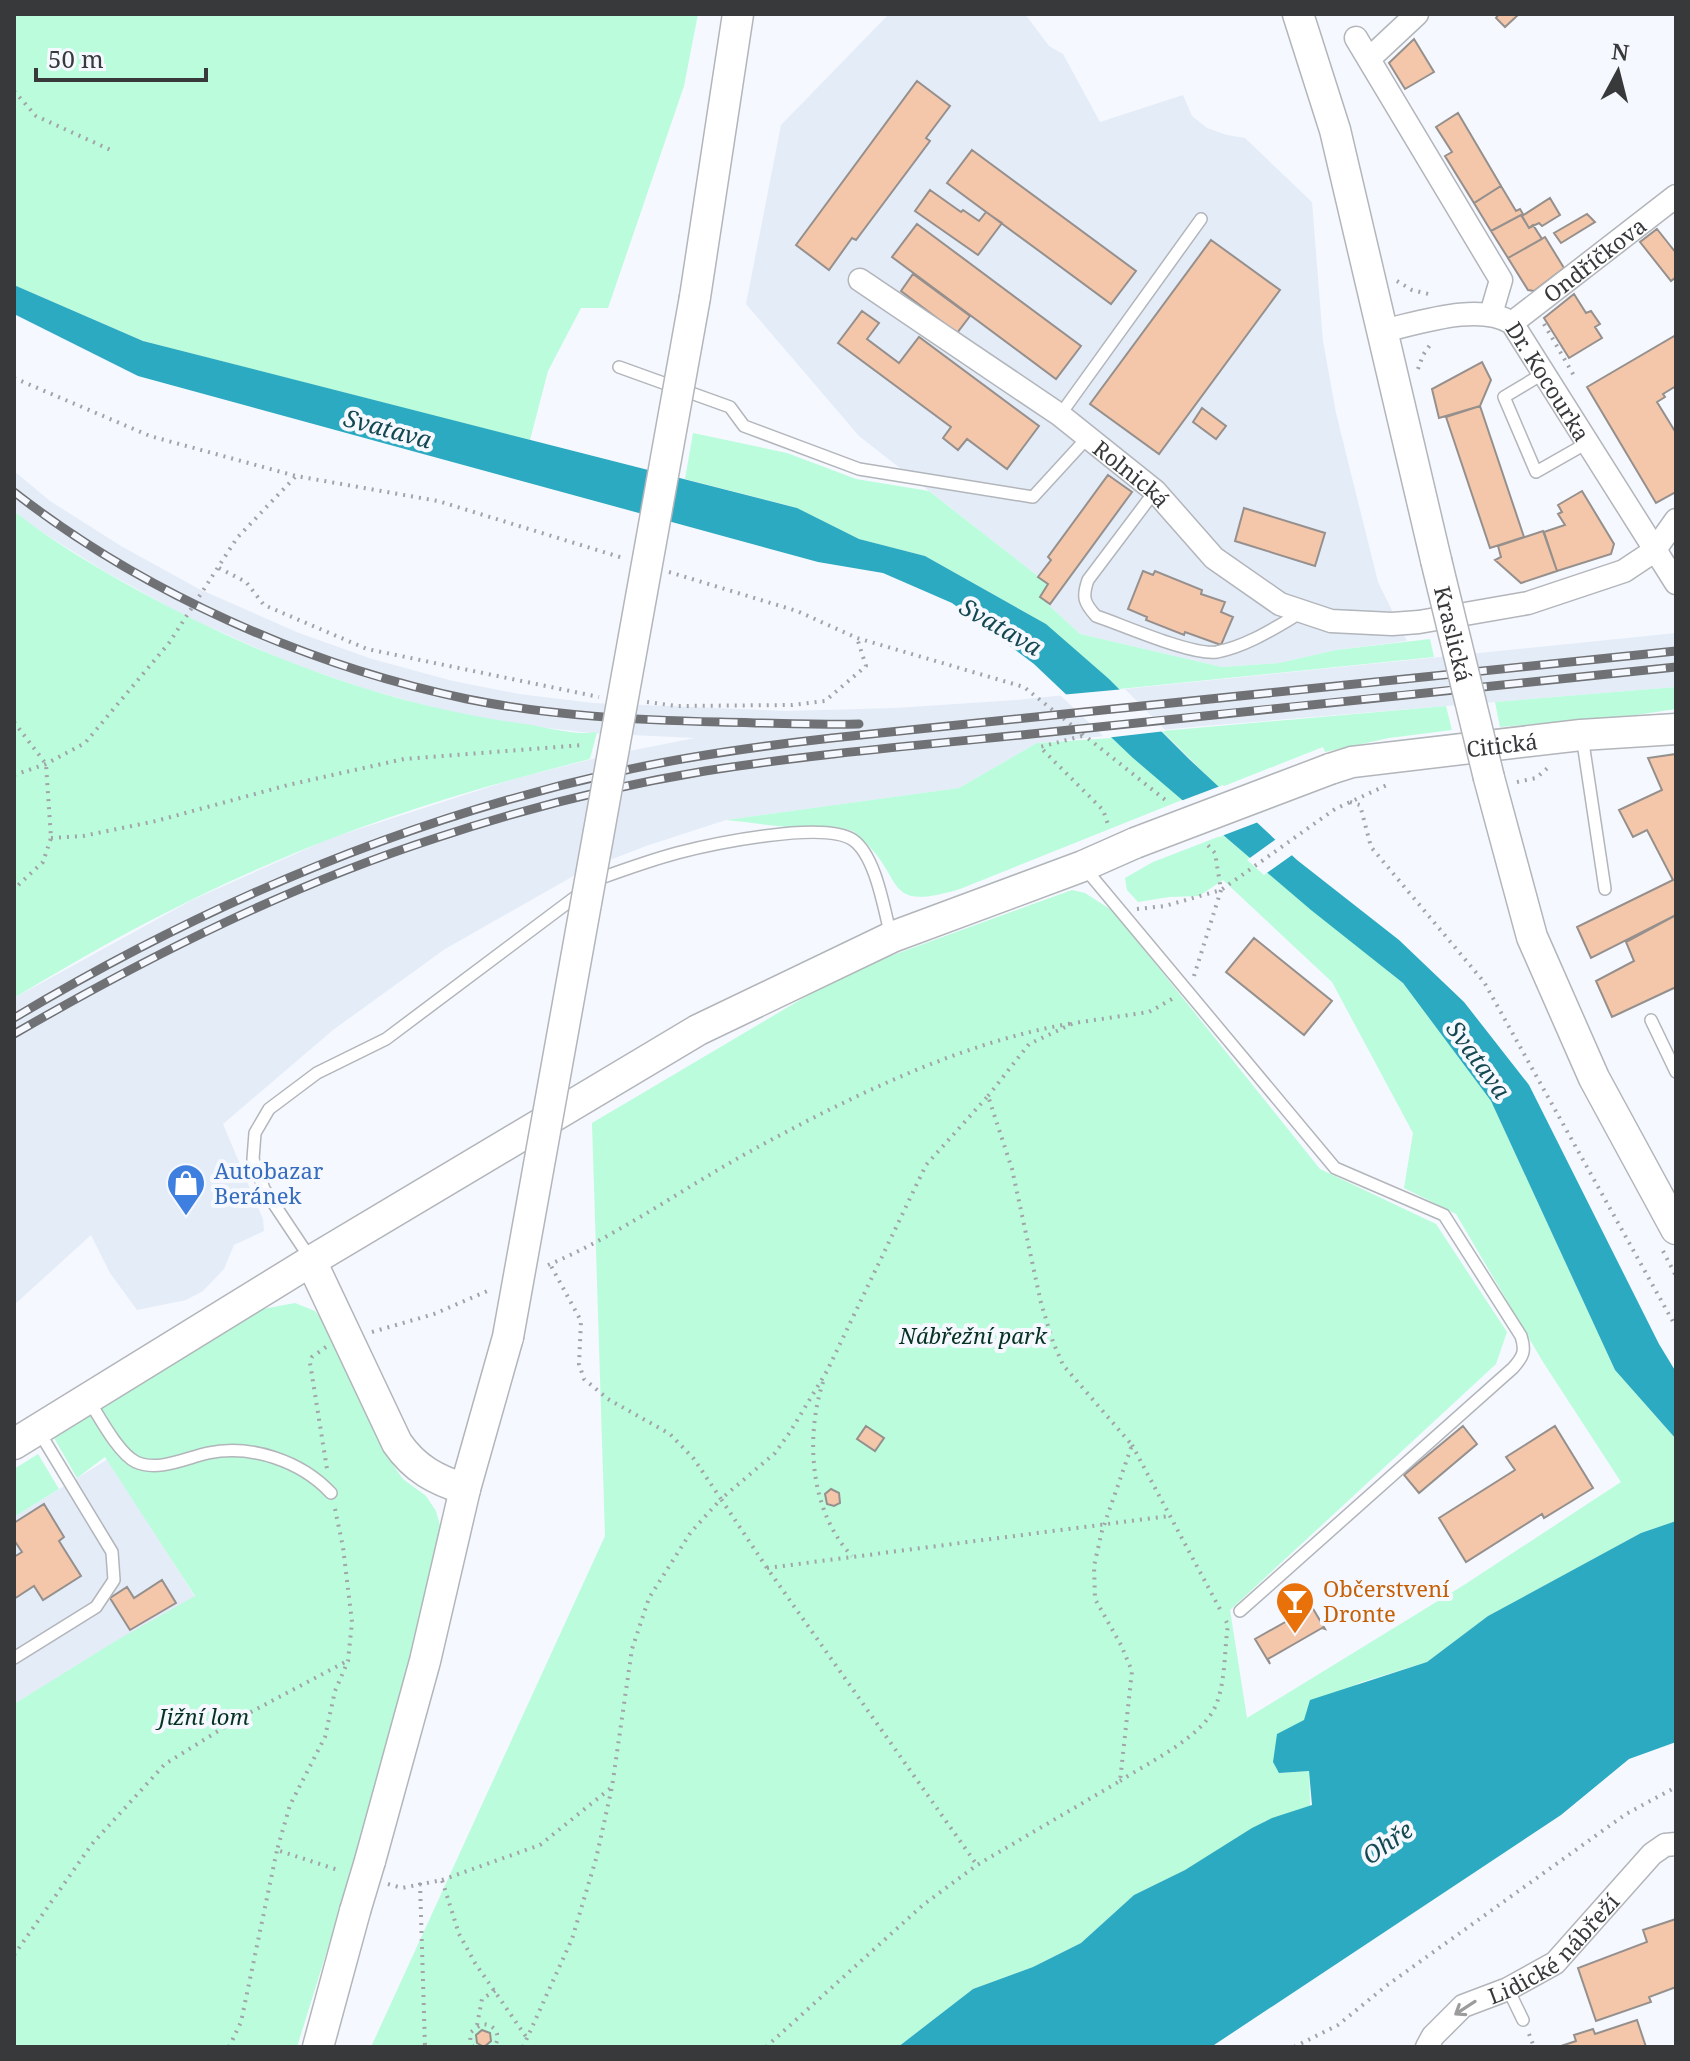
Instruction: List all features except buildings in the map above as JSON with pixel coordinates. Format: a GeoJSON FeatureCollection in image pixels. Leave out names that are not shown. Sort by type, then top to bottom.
{"type":"FeatureCollection","features":[{"type":"Feature","properties":{"kind":"street"},"geometry":{"type":"LineString","coordinates":[[318,2047],[355,1911],[357,1866],[425,1661],[465,1489],[508,1337],[695,297],[738,14]]}},
{"type":"Feature","properties":{"kind":"street","name":"Kraslická"},"geometry":{"type":"LineString","coordinates":[[1298,14],[1335,130],[1436,560],[1502,780],[1532,937],[1594,1078],[1674,1220]]}},
{"type":"Feature","properties":{"kind":"street"},"geometry":{"type":"LineString","coordinates":[[1370,58],[1417,14]]}},
{"type":"Feature","properties":{"kind":"street"},"geometry":{"type":"LineString","coordinates":[[1356,38],[1501,280],[1502,319]]}},
{"type":"Feature","properties":{"kind":"street","name":"Ondříčkova"},"geometry":{"type":"LineString","coordinates":[[1502,319],[1533,307],[1672,207]]}},
{"type":"Feature","properties":{"kind":"street","name":"Rolnická"},"geometry":{"type":"LineString","coordinates":[[860,280],[1060,415],[1155,491],[1214,558],[1280,604],[1302,612],[1331,621],[1411,622],[1480,613],[1528,603],[1624,571],[1654,551]]}},
{"type":"Feature","properties":{"kind":"street","name":"Dr. Kocourka"},"geometry":{"type":"LineString","coordinates":[[1382,331],[1455,316],[1502,319],[1544,373],[1676,583]]}},
{"type":"Feature","properties":{"kind":"street"},"geometry":{"type":"LineString","coordinates":[[1654,551],[1676,520]]}},
{"type":"Feature","properties":{"kind":"street","name":"Citická"},"geometry":{"type":"LineString","coordinates":[[26,1437],[311,1261],[698,1030],[892,937],[1352,762],[1581,735],[1676,729]]}},
{"type":"Feature","properties":{"kind":"street"},"geometry":{"type":"LineString","coordinates":[[311,1261],[397,1443],[406,1456],[432,1477],[465,1489]]}},
{"type":"Feature","properties":{"kind":"street","name":"Lidické nábřeží"},"geometry":{"type":"LineString","coordinates":[[1427,2047],[1433,2036],[1463,2006],[1508,1989],[1555,1963],[1652,1854],[1665,1845],[1676,1844]]}},
{"type":"Feature","properties":{"kind":"lane"},"geometry":{"type":"LineString","coordinates":[[1060,415],[1201,219]]}},
{"type":"Feature","properties":{"kind":"lane"},"geometry":{"type":"LineString","coordinates":[[619,367],[730,407],[744,426],[859,469],[909,479],[1033,497],[1088,437]]}},
{"type":"Feature","properties":{"kind":"lane"},"geometry":{"type":"LineString","coordinates":[[1544,373],[1504,397],[1536,472],[1587,443]]}},
{"type":"Feature","properties":{"kind":"lane"},"geometry":{"type":"LineString","coordinates":[[1155,491],[1088,580],[1083,595],[1086,606],[1096,616],[1195,651],[1215,652],[1256,639],[1302,612]]}},
{"type":"Feature","properties":{"kind":"lane"},"geometry":{"type":"LineString","coordinates":[[1581,735],[1605,889]]}},
{"type":"Feature","properties":{"kind":"lane"},"geometry":{"type":"LineString","coordinates":[[311,1261],[264,1189],[253,1159],[255,1133],[269,1109],[317,1073],[386,1039],[601,878],[678,853],[772,835],[832,832],[851,839],[861,848],[873,872],[892,937]]}},
{"type":"Feature","properties":{"kind":"lane"},"geometry":{"type":"LineString","coordinates":[[1083,866],[1335,1168],[1444,1215],[1521,1336],[1525,1348],[1522,1358],[1513,1368],[1240,1611]]}},
{"type":"Feature","properties":{"kind":"lane"},"geometry":{"type":"LineString","coordinates":[[1651,1020],[1676,1072]]}},
{"type":"Feature","properties":{"kind":"lane"},"geometry":{"type":"LineString","coordinates":[[88,1398],[117,1442],[134,1461],[150,1466],[211,1452],[241,1451],[273,1457],[299,1467],[317,1477],[331,1493]]}},
{"type":"Feature","properties":{"kind":"lane"},"geometry":{"type":"LineString","coordinates":[[14,1658],[96,1607],[114,1580],[112,1552],[26,1437]]}},
{"type":"Feature","properties":{"kind":"lane"},"geometry":{"type":"LineString","coordinates":[[1508,1989],[1523,2020]]}},
{"type":"Feature","properties":{"kind":"path"},"geometry":{"type":"LineString","coordinates":[[14,91],[36,116],[113,151]]}},
{"type":"Feature","properties":{"kind":"path"},"geometry":{"type":"LineString","coordinates":[[1392,273],[1396,280],[1423,295],[1442,294]]}},
{"type":"Feature","properties":{"kind":"path"},"geometry":{"type":"LineString","coordinates":[[1533,307],[1580,386]]}},
{"type":"Feature","properties":{"kind":"path"},"geometry":{"type":"LineString","coordinates":[[14,378],[150,436],[296,476],[438,501],[633,561]]}},
{"type":"Feature","properties":{"kind":"path"},"geometry":{"type":"LineString","coordinates":[[14,775],[46,764],[85,743],[169,643],[237,538],[296,476]]}},
{"type":"Feature","properties":{"kind":"path"},"geometry":{"type":"LineString","coordinates":[[219,568],[246,582],[264,605],[367,649],[609,699]]}},
{"type":"Feature","properties":{"kind":"path"},"geometry":{"type":"LineString","coordinates":[[662,570],[797,611],[857,638],[1024,687],[1082,736],[1040,747],[1103,810],[1126,846]]}},
{"type":"Feature","properties":{"kind":"path"},"geometry":{"type":"LineString","coordinates":[[637,701],[677,706],[792,705],[825,701],[866,666],[857,638]]}},
{"type":"Feature","properties":{"kind":"path"},"geometry":{"type":"LineString","coordinates":[[14,722],[46,764],[51,838],[43,862],[14,889]]}},
{"type":"Feature","properties":{"kind":"path"},"geometry":{"type":"LineString","coordinates":[[51,838],[83,836],[156,821],[288,785],[404,759],[583,745]]}},
{"type":"Feature","properties":{"kind":"path"},"geometry":{"type":"LineString","coordinates":[[1502,780],[1536,778],[1552,763]]}},
{"type":"Feature","properties":{"kind":"path"},"geometry":{"type":"LineString","coordinates":[[1122,910],[1165,906],[1221,890],[1335,809],[1399,780]]}},
{"type":"Feature","properties":{"kind":"path"},"geometry":{"type":"LineString","coordinates":[[1350,802],[1360,805],[1371,847],[1484,982],[1676,1327]]}},
{"type":"Feature","properties":{"kind":"path"},"geometry":{"type":"LineString","coordinates":[[536,1271],[629,1224],[748,1152],[859,1095],[984,1045],[1033,1030],[1149,1012],[1186,990],[1198,967],[1221,890]]}},
{"type":"Feature","properties":{"kind":"path"},"geometry":{"type":"LineString","coordinates":[[523,2047],[572,1939],[596,1859],[612,1787],[632,1649],[649,1598],[691,1532],[721,1499],[775,1453],[827,1371],[926,1165],[988,1096],[1029,1044],[1074,1023]]}},
{"type":"Feature","properties":{"kind":"path"},"geometry":{"type":"LineString","coordinates":[[766,2047],[923,1905],[977,1865],[1193,1735],[1215,1707],[1222,1684],[1228,1625],[1132,1445],[1069,1374],[1053,1342],[1041,1303],[1012,1169],[988,1096]]}},
{"type":"Feature","properties":{"kind":"path"},"geometry":{"type":"LineString","coordinates":[[550,1264],[581,1321],[579,1364],[584,1379],[608,1399],[670,1434],[694,1459],[767,1568],[977,1865]]}},
{"type":"Feature","properties":{"kind":"path"},"geometry":{"type":"LineString","coordinates":[[229,2047],[241,2022],[277,1850],[290,1805],[325,1737],[335,1691],[348,1661],[352,1622],[343,1547],[310,1363],[318,1351],[347,1339],[434,1314],[492,1289]]}},
{"type":"Feature","properties":{"kind":"path"},"geometry":{"type":"LineString","coordinates":[[827,1371],[817,1401],[814,1465],[819,1496],[831,1530],[852,1556]]}},
{"type":"Feature","properties":{"kind":"path"},"geometry":{"type":"LineString","coordinates":[[1120,1781],[1132,1671],[1095,1599],[1094,1566],[1132,1445]]}},
{"type":"Feature","properties":{"kind":"path"},"geometry":{"type":"LineString","coordinates":[[767,1568],[1170,1516]]}},
{"type":"Feature","properties":{"kind":"path"},"geometry":{"type":"LineString","coordinates":[[14,1955],[92,1844],[165,1764],[236,1720],[348,1661]]}},
{"type":"Feature","properties":{"kind":"path"},"geometry":{"type":"LineString","coordinates":[[402,1888],[442,1880],[540,1845],[612,1787]]}},
{"type":"Feature","properties":{"kind":"path"},"geometry":{"type":"LineString","coordinates":[[1294,2047],[1338,2025],[1386,1986],[1626,1814],[1676,1787]]}},
{"type":"Feature","properties":{"kind":"path"},"geometry":{"type":"LineString","coordinates":[[277,1850],[357,1866]]}},
{"type":"Feature","properties":{"kind":"path"},"geometry":{"type":"LineString","coordinates":[[442,1880],[459,1934],[475,1963],[527,2038]]}},
{"type":"Feature","properties":{"kind":"path"},"geometry":{"type":"LineString","coordinates":[[420,1883],[425,2047]]}},
{"type":"Feature","properties":{"kind":"path"},"geometry":{"type":"LineString","coordinates":[[473,2047],[469,2037],[477,2025],[482,1999],[496,1990]]}},
{"type":"Feature","properties":{"kind":"path"},"geometry":{"type":"LineString","coordinates":[[477,2025],[486,2024],[494,2028],[498,2040],[494,2047]]}},
{"type":"Feature","properties":{"kind":"shaded area"},"geometry":{"type":"Polygon","coordinates":[[[889,14],[1025,14],[1049,46],[1063,54],[1100,122],[1183,95],[1192,116],[1207,128],[1245,138],[1312,202],[1323,341],[1336,413],[1378,582],[1407,641],[1336,650],[1279,663],[1222,667],[1080,634],[1040,597],[1048,584],[859,436],[746,304],[781,125],[889,14]]]}},
{"type":"Feature","properties":{"kind":"shaded area"},"geometry":{"type":"Polygon","coordinates":[[[14,471],[50,501],[121,546],[199,589],[299,633],[372,659],[453,681],[519,694],[593,703],[786,711],[895,708],[1016,700],[1676,633],[1676,687],[1192,727],[1037,743],[959,788],[726,820],[646,846],[584,870],[445,949],[333,1030],[223,1124],[263,1219],[264,1231],[234,1245],[224,1269],[203,1291],[186,1300],[137,1310],[110,1273],[91,1235],[14,1305],[14,998],[192,900],[331,838],[514,779],[604,756],[695,738],[590,733],[445,711],[363,688],[288,662],[185,616],[32,526],[14,511],[14,471]]]}},
{"type":"Feature","properties":{"kind":"shaded area"},"geometry":{"type":"Polygon","coordinates":[[[108,1459],[195,1597],[14,1704],[14,1517],[108,1459]]]}},
{"type":"Feature","properties":{"kind":"green space"},"geometry":{"type":"Polygon","coordinates":[[[14,14],[698,14],[684,86],[608,308],[581,308],[548,371],[530,440],[143,341],[14,285],[14,14]]]}},
{"type":"Feature","properties":{"kind":"green space"},"geometry":{"type":"Polygon","coordinates":[[[693,433],[787,453],[856,479],[929,491],[1048,584],[1040,597],[1080,634],[1222,667],[1279,663],[1336,650],[1430,639],[1434,657],[1119,689],[1046,624],[925,556],[859,539],[794,507],[685,479],[693,433]]]}},
{"type":"Feature","properties":{"kind":"green space"},"geometry":{"type":"Polygon","coordinates":[[[14,511],[73,553],[137,590],[276,657],[423,705],[561,731],[597,732],[590,759],[426,805],[306,848],[170,910],[14,998],[14,511]]]}},
{"type":"Feature","properties":{"kind":"green space"},"geometry":{"type":"Polygon","coordinates":[[[1676,687],[1676,709],[1500,727],[1495,702],[1676,687]]]}},
{"type":"Feature","properties":{"kind":"green space"},"geometry":{"type":"Polygon","coordinates":[[[1446,706],[1452,730],[1389,738],[1325,752],[1323,747],[1219,788],[1162,731],[1446,706]]]}},
{"type":"Feature","properties":{"kind":"green space"},"geometry":{"type":"Polygon","coordinates":[[[1112,738],[1182,800],[960,889],[935,895],[918,897],[899,889],[877,855],[852,831],[836,827],[726,820],[959,788],[1037,743],[1112,738]]]}},
{"type":"Feature","properties":{"kind":"green space","name":"Nábřežní park"},"geometry":{"type":"Polygon","coordinates":[[[1223,835],[1403,983],[1491,1101],[1615,1370],[1676,1439],[1676,1521],[1641,1533],[1488,1616],[1427,1662],[1359,1683],[1304,1720],[1279,1773],[1309,1771],[1310,1806],[1265,1821],[1185,1870],[1134,1895],[1081,1943],[1033,1967],[973,1989],[898,2047],[371,2047],[605,1536],[592,1123],[849,971],[1072,890],[1085,893],[1113,911],[1320,1169],[1436,1224],[1507,1332],[1496,1364],[1230,1610],[1247,1718],[1464,1585],[1621,1482],[1543,1362],[1456,1214],[1404,1188],[1413,1133],[1332,982],[1223,880],[1199,896],[1138,902],[1127,890],[1125,878],[1153,862],[1223,835]]]}},
{"type":"Feature","properties":{"kind":"green space","name":"Jižní lom"},"geometry":{"type":"Polygon","coordinates":[[[295,1303],[315,1311],[330,1330],[383,1451],[403,1479],[426,1496],[436,1511],[442,1533],[435,1578],[353,1867],[297,2047],[14,2047],[14,1704],[195,1596],[105,1457],[77,1478],[54,1438],[257,1310],[295,1303]]]}},
{"type":"Feature","properties":{"kind":"green space"},"geometry":{"type":"Polygon","coordinates":[[[38,1454],[59,1489],[14,1517],[14,1469],[38,1454]]]}},
{"type":"Feature","properties":{"kind":"water","name":"Svatava"},"geometry":{"type":"Polygon","coordinates":[[[14,285],[143,341],[797,508],[859,539],[925,556],[1046,624],[1109,679],[1297,860],[1399,940],[1464,1002],[1529,1085],[1676,1372],[1676,1439],[1615,1370],[1491,1101],[1403,983],[1311,910],[1133,758],[1034,664],[952,603],[883,573],[818,562],[138,376],[14,314],[14,285]]]}},
{"type":"Feature","properties":{"kind":"water","name":"Ohře"},"geometry":{"type":"Polygon","coordinates":[[[1676,1521],[1676,1742],[1629,1759],[1561,1815],[1211,2047],[898,2047],[973,1989],[1033,1967],[1081,1943],[1134,1895],[1185,1870],[1252,1828],[1312,1805],[1309,1771],[1279,1773],[1273,1762],[1277,1734],[1304,1720],[1310,1700],[1427,1662],[1488,1616],[1641,1533],[1676,1521]]]}},
{"type":"Feature","properties":{"kind":"pier"},"geometry":{"type":"Polygon","coordinates":[[[1125,689],[1166,731],[1105,738],[1060,695],[1125,689]]]}},
{"type":"Feature","properties":{"kind":"pier"},"geometry":{"type":"Polygon","coordinates":[[[1223,785],[1261,821],[1219,837],[1178,802],[1223,785]]]}},
{"type":"Feature","properties":{"kind":"pier"},"geometry":{"type":"Polygon","coordinates":[[[1279,837],[1295,853],[1264,875],[1247,860],[1279,837]]]}},
{"type":"Feature","properties":{"kind":"railway"},"geometry":{"type":"LineString","coordinates":[[14,492],[116,562],[229,621],[347,667],[407,685],[499,705],[594,716],[859,724]]}},
{"type":"Feature","properties":{"kind":"railway"},"geometry":{"type":"LineString","coordinates":[[14,1018],[158,939],[305,871],[458,815],[617,772],[724,752],[832,738],[1676,651]]}},
{"type":"Feature","properties":{"kind":"railway"},"geometry":{"type":"LineString","coordinates":[[14,1034],[168,950],[327,878],[469,827],[603,791],[705,771],[827,755],[1676,667]]}},
{"type":"Feature","properties":{"kind":"place","name":"Autobazar Beránek"},"geometry":{"type":"Point","coordinates":[186,1217]}},
{"type":"Feature","properties":{"kind":"place","name":"Občerstvení Dronte"},"geometry":{"type":"Point","coordinates":[1295,1635]}}]}
